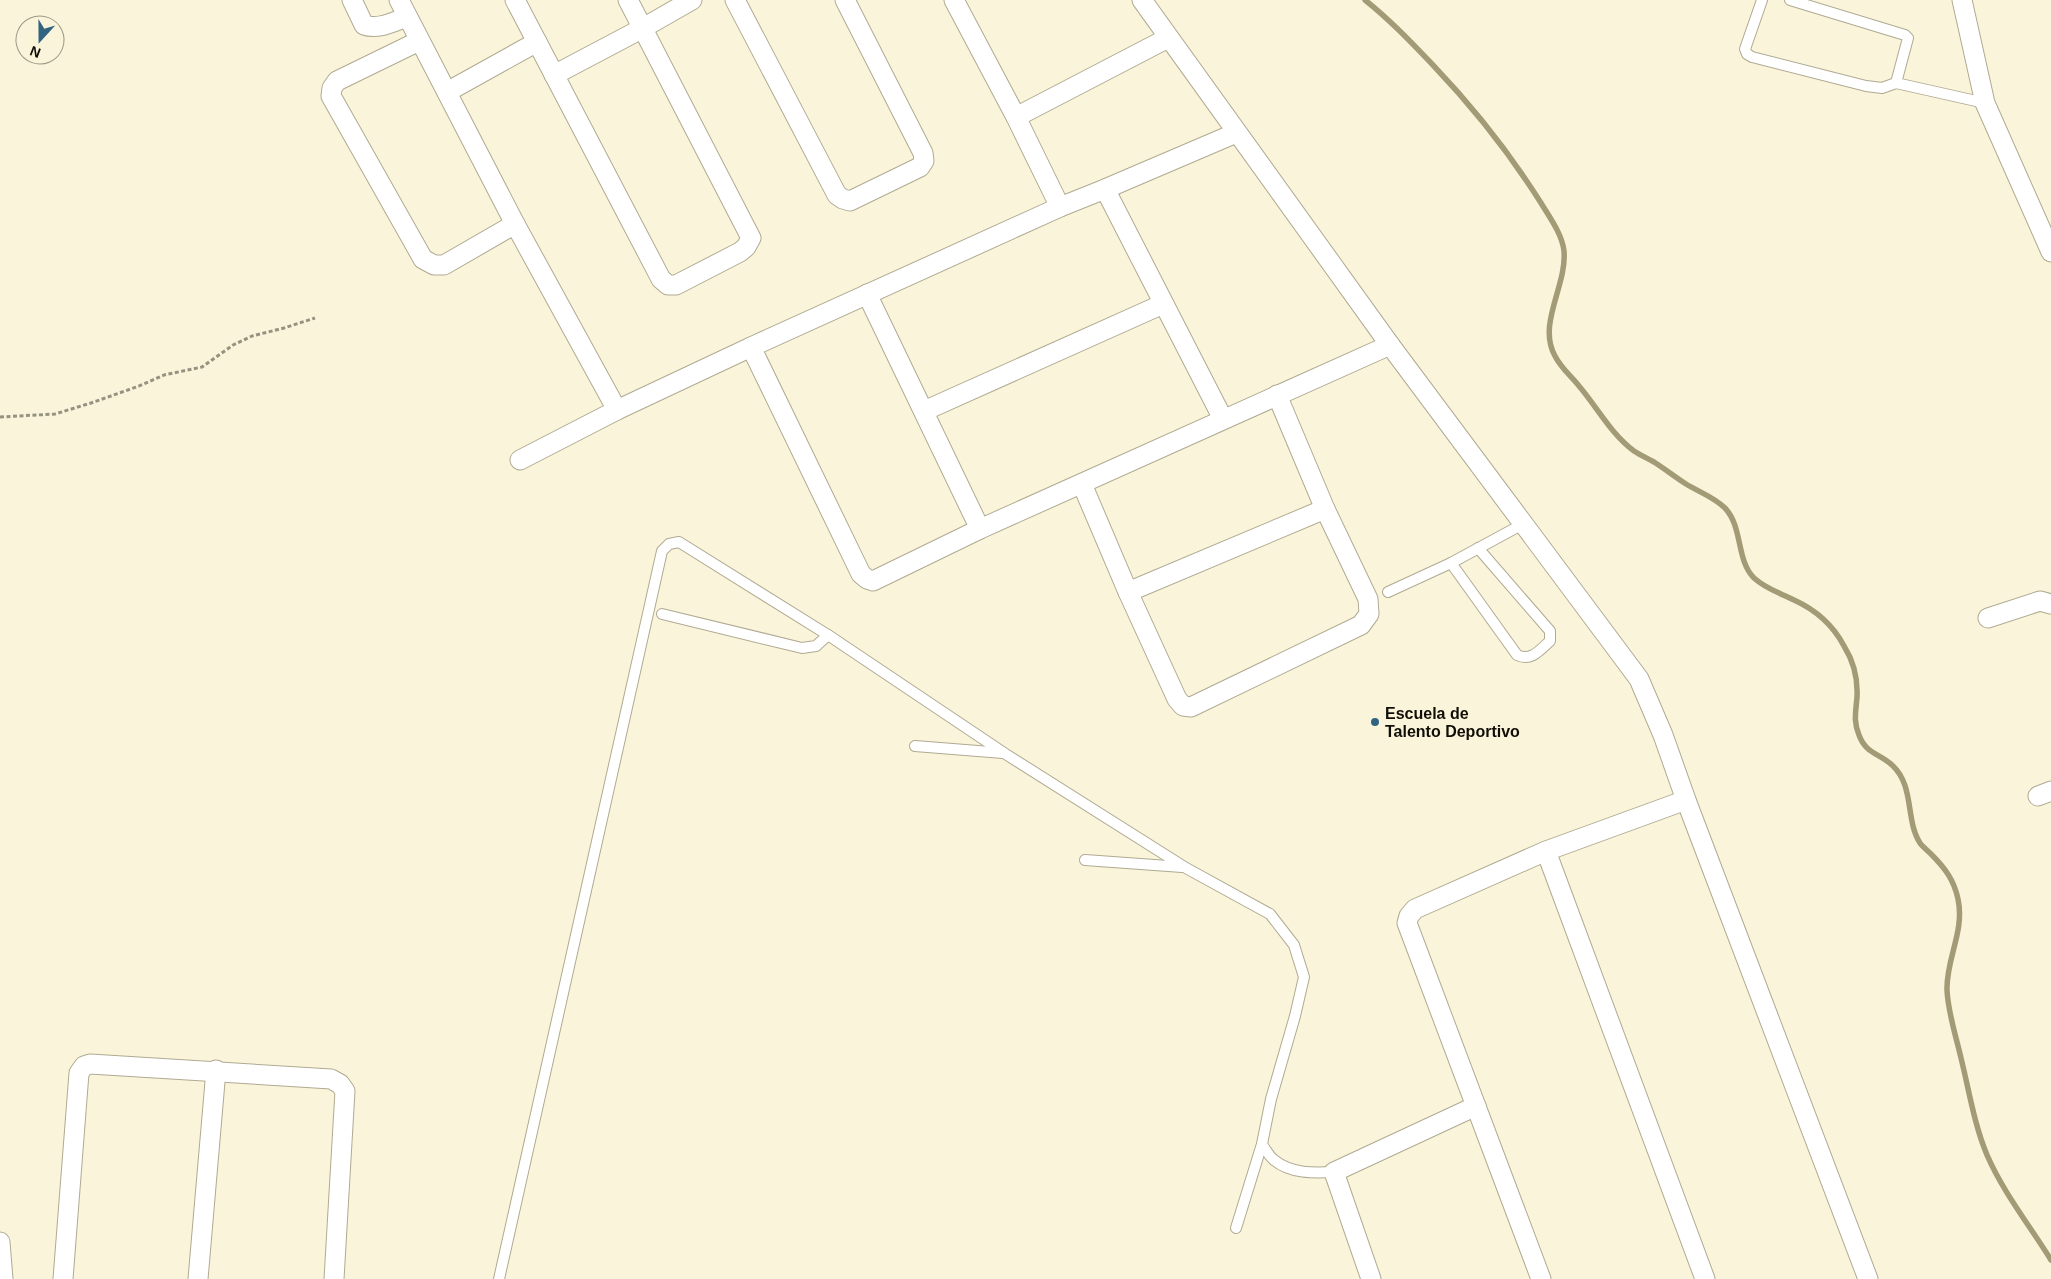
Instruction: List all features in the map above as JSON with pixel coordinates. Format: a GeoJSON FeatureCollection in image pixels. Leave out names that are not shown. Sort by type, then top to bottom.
{"type":"FeatureCollection","features":[{"type":"Feature","properties":{"kind":"street"},"geometry":{"type":"LineString","coordinates":[[352,0],[364,25],[370,27],[377,27],[407,17]]}},
{"type":"Feature","properties":{"kind":"street"},"geometry":{"type":"LineString","coordinates":[[399,0],[515,224],[617,410]]}},
{"type":"Feature","properties":{"kind":"street"},"geometry":{"type":"LineString","coordinates":[[515,0],[662,279],[668,284],[676,285],[740,252],[751,238],[628,0]]}},
{"type":"Feature","properties":{"kind":"street"},"geometry":{"type":"LineString","coordinates":[[554,75],[692,0]]}},
{"type":"Feature","properties":{"kind":"street"},"geometry":{"type":"LineString","coordinates":[[734,0],[837,195],[850,201],[920,167],[924,161],[923,153],[845,0]]}},
{"type":"Feature","properties":{"kind":"street"},"geometry":{"type":"LineString","coordinates":[[954,0],[1016,117],[1060,207]]}},
{"type":"Feature","properties":{"kind":"street"},"geometry":{"type":"LineString","coordinates":[[1142,0],[1390,345],[1639,680],[1664,735],[1686,800],[1868,1279]]}},
{"type":"Feature","properties":{"kind":"street"},"geometry":{"type":"LineString","coordinates":[[1962,0],[1985,103],[2051,252]]}},
{"type":"Feature","properties":{"kind":"street"},"geometry":{"type":"LineString","coordinates":[[1016,117],[1168,38]]}},
{"type":"Feature","properties":{"kind":"street"},"geometry":{"type":"LineString","coordinates":[[419,41],[337,81],[332,88],[331,96],[423,259],[434,264],[444,264],[515,224]]}},
{"type":"Feature","properties":{"kind":"street"},"geometry":{"type":"LineString","coordinates":[[447,92],[537,42]]}},
{"type":"Feature","properties":{"kind":"street"},"geometry":{"type":"LineString","coordinates":[[520,460],[617,410],[867,294],[1060,207],[1236,133]]}},
{"type":"Feature","properties":{"kind":"street"},"geometry":{"type":"LineString","coordinates":[[1105,189],[1223,419]]}},
{"type":"Feature","properties":{"kind":"street"},"geometry":{"type":"LineString","coordinates":[[867,294],[980,529]]}},
{"type":"Feature","properties":{"kind":"street"},"geometry":{"type":"LineString","coordinates":[[924,411],[1163,304]]}},
{"type":"Feature","properties":{"kind":"street"},"geometry":{"type":"LineString","coordinates":[[751,347],[861,574],[866,579],[873,581],[980,529],[1390,345]]}},
{"type":"Feature","properties":{"kind":"street"},"geometry":{"type":"LineString","coordinates":[[1082,484],[1128,592],[1177,699],[1183,706],[1191,707],[1361,625],[1369,614],[1368,599],[1325,509],[1277,395]]}},
{"type":"Feature","properties":{"kind":"street"},"geometry":{"type":"LineString","coordinates":[[1128,592],[1325,509]]}},
{"type":"Feature","properties":{"kind":"street"},"geometry":{"type":"LineString","coordinates":[[1988,618],[2040,602],[2051,604]]}},
{"type":"Feature","properties":{"kind":"street"},"geometry":{"type":"LineString","coordinates":[[1541,1279],[1407,923],[1409,916],[1415,909],[1546,851],[1686,800]]}},
{"type":"Feature","properties":{"kind":"street"},"geometry":{"type":"LineString","coordinates":[[1546,851],[1704,1279]]}},
{"type":"Feature","properties":{"kind":"street"},"geometry":{"type":"LineString","coordinates":[[63,1279],[79,1073],[84,1066],[90,1064],[216,1070],[331,1079],[340,1084],[344,1091],[334,1279]]}},
{"type":"Feature","properties":{"kind":"street"},"geometry":{"type":"LineString","coordinates":[[198,1279],[216,1070]]}},
{"type":"Feature","properties":{"kind":"street"},"geometry":{"type":"LineString","coordinates":[[1372,1279],[1334,1172],[1476,1106]]}},
{"type":"Feature","properties":{"kind":"street"},"geometry":{"type":"LineString","coordinates":[[0,1242],[3,1279]]}},
{"type":"Feature","properties":{"kind":"lane"},"geometry":{"type":"LineString","coordinates":[[1762,0],[1745,49],[1747,54],[1866,86],[1882,88],[1896,83],[1985,103]]}},
{"type":"Feature","properties":{"kind":"lane"},"geometry":{"type":"LineString","coordinates":[[1790,0],[1905,35],[1908,38],[1896,83]]}},
{"type":"Feature","properties":{"kind":"lane"},"geometry":{"type":"LineString","coordinates":[[1388,592],[1451,563],[1522,524]]}},
{"type":"Feature","properties":{"kind":"lane"},"geometry":{"type":"LineString","coordinates":[[498,1279],[662,552],[669,544],[679,542],[828,635],[1004,753],[1186,868],[1270,914],[1294,945],[1304,977],[1271,1099],[1262,1144],[1236,1228]]}},
{"type":"Feature","properties":{"kind":"lane"},"geometry":{"type":"LineString","coordinates":[[1451,563],[1517,655],[1524,659],[1531,658],[1550,641],[1550,631],[1478,548]]}},
{"type":"Feature","properties":{"kind":"lane"},"geometry":{"type":"LineString","coordinates":[[662,614],[802,648],[816,646],[828,635]]}},
{"type":"Feature","properties":{"kind":"lane"},"geometry":{"type":"LineString","coordinates":[[915,746],[1004,753]]}},
{"type":"Feature","properties":{"kind":"lane"},"geometry":{"type":"LineString","coordinates":[[1085,860],[1186,868]]}},
{"type":"Feature","properties":{"kind":"lane"},"geometry":{"type":"LineString","coordinates":[[1262,1144],[1273,1160],[1290,1169],[1311,1173],[1334,1172]]}},
{"type":"Feature","properties":{"kind":"path"},"geometry":{"type":"LineString","coordinates":[[0,416],[55,414],[91,403],[164,375],[202,367],[233,345],[252,336],[315,318]]}},
{"type":"Feature","properties":{"kind":"waterway"},"geometry":{"type":"LineString","coordinates":[[1365,0],[1416,47],[1476,113],[1516,166],[1555,226],[1563,245],[1564,264],[1549,331],[1550,344],[1560,364],[1586,394],[1618,437],[1634,451],[1725,508],[1735,524],[1744,562],[1754,578],[1768,588],[1817,613],[1840,638],[1853,664],[1856,677],[1855,721],[1859,735],[1869,750],[1887,761],[1899,773],[1907,793],[1915,834],[1921,844],[1945,869],[1956,892],[1959,922],[1949,967],[1947,990],[1951,1016],[1972,1107],[1982,1143],[1993,1169],[2051,1260]]}},
{"type":"Feature","properties":{"kind":"place","name":"Escuela de Talento Deportivo"},"geometry":{"type":"Point","coordinates":[1375,722]}}]}
